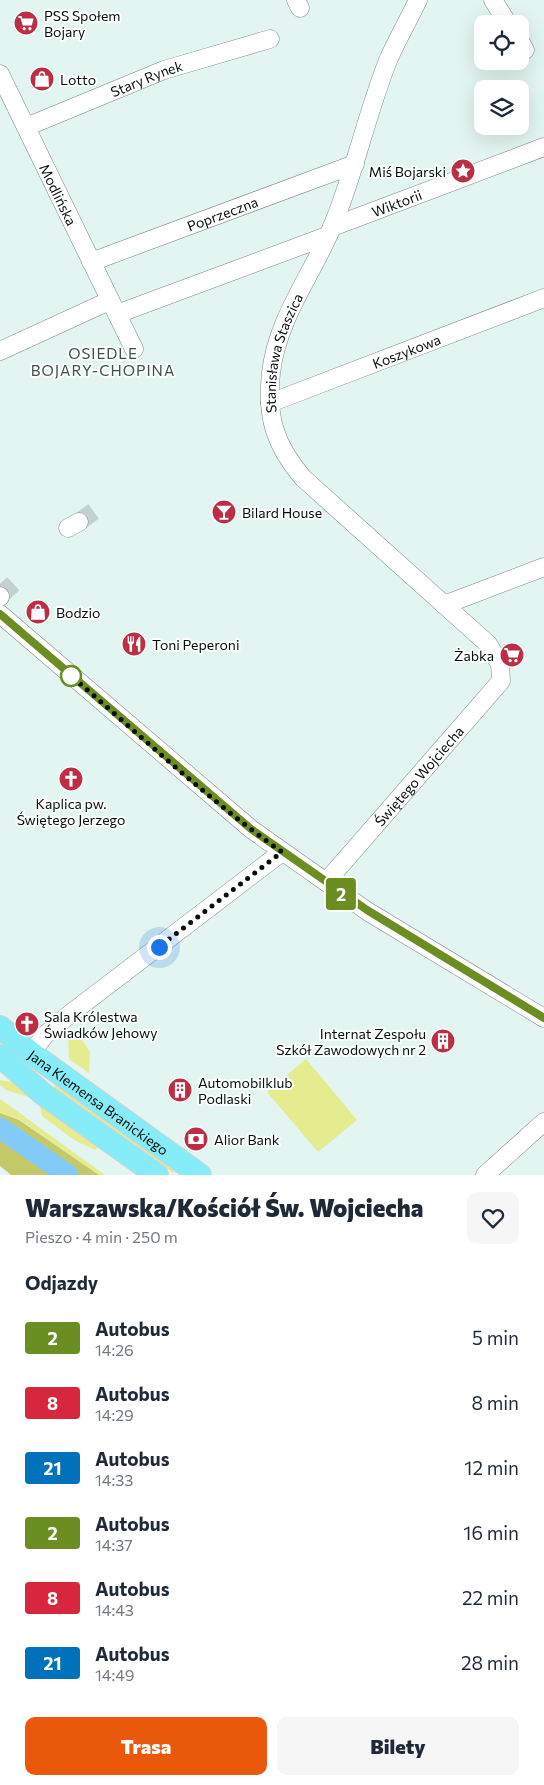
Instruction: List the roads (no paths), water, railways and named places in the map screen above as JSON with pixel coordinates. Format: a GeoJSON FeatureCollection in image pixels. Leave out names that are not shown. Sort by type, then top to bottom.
{"type":"FeatureCollection","features":[{"type":"Feature","properties":{"kind":"main road","name":"Jana Klemensa Branickiego"},"geometry":{"type":"LineString","coordinates":[[0,1027],[31,1053],[190,1172]]}},
{"type":"Feature","properties":{"kind":"main road","name":"Jana Klemensa Branickiego"},"geometry":{"type":"LineString","coordinates":[[2,1063],[156,1175]]}},
{"type":"Feature","properties":{"kind":"street","name":"Stanisława Staszica"},"geometry":{"type":"LineString","coordinates":[[418,0],[389,58],[355,164],[330,232],[288,314],[271,373],[270,403],[277,440],[286,458],[302,478],[488,644],[500,664]]}},
{"type":"Feature","properties":{"kind":"street"},"geometry":{"type":"LineString","coordinates":[[493,0],[502,15]]}},
{"type":"Feature","properties":{"kind":"street","name":"Stary Rynek"},"geometry":{"type":"LineString","coordinates":[[26,127],[164,70],[270,39]]}},
{"type":"Feature","properties":{"kind":"street","name":"Modlińska"},"geometry":{"type":"LineString","coordinates":[[0,74],[134,349]]}},
{"type":"Feature","properties":{"kind":"street","name":"Wiktorii"},"geometry":{"type":"LineString","coordinates":[[330,232],[544,147]]}},
{"type":"Feature","properties":{"kind":"street","name":"Poprzeczna"},"geometry":{"type":"LineString","coordinates":[[91,262],[355,164]]}},
{"type":"Feature","properties":{"kind":"street"},"geometry":{"type":"LineString","coordinates":[[0,351],[113,308],[330,232]]}},
{"type":"Feature","properties":{"kind":"street","name":"Koszykowa"},"geometry":{"type":"LineString","coordinates":[[270,403],[544,298]]}},
{"type":"Feature","properties":{"kind":"street"},"geometry":{"type":"LineString","coordinates":[[444,605],[544,567]]}},
{"type":"Feature","properties":{"kind":"street"},"geometry":{"type":"LineString","coordinates":[[0,614],[193,782],[251,829],[367,910],[544,1018]]}},
{"type":"Feature","properties":{"kind":"street","name":"Świętego Wojciecha"},"geometry":{"type":"LineString","coordinates":[[326,882],[501,681],[500,664]]}},
{"type":"Feature","properties":{"kind":"street"},"geometry":{"type":"LineString","coordinates":[[31,1053],[45,1035],[70,1014],[282,852]]}},
{"type":"Feature","properties":{"kind":"street"},"geometry":{"type":"LineString","coordinates":[[485,1175],[544,1122]]}},
{"type":"Feature","properties":{"kind":"waterway"},"geometry":{"type":"LineString","coordinates":[[0,1128],[68,1175]]}},
{"type":"Feature","properties":{"kind":"tunnel"},"geometry":{"type":"LineString","coordinates":[[79,522],[100,507]]}},
{"type":"Feature","properties":{"kind":"tunnel"},"geometry":{"type":"LineString","coordinates":[[0,596],[15,582]]}},
{"type":"Feature","properties":{"kind":"place","name":"PSS Społem Bojary"},"geometry":{"type":"Point","coordinates":[26,23]}},
{"type":"Feature","properties":{"kind":"place","name":"Lotto"},"geometry":{"type":"Point","coordinates":[42,79]}},
{"type":"Feature","properties":{"kind":"place","name":"Miś Bojarski"},"geometry":{"type":"Point","coordinates":[463,171]}},
{"type":"Feature","properties":{"kind":"place","name":"Bilard House"},"geometry":{"type":"Point","coordinates":[224,512]}},
{"type":"Feature","properties":{"kind":"place","name":"Bodzio"},"geometry":{"type":"Point","coordinates":[38,612]}},
{"type":"Feature","properties":{"kind":"place","name":"Toni Peperoni"},"geometry":{"type":"Point","coordinates":[134,644]}},
{"type":"Feature","properties":{"kind":"place","name":"Żabka"},"geometry":{"type":"Point","coordinates":[512,655]}},
{"type":"Feature","properties":{"kind":"place","name":"Kaplica pw. Świętego Jerzego"},"geometry":{"type":"Point","coordinates":[71,779]}},
{"type":"Feature","properties":{"kind":"place","name":"Sala Królestwa Świadków Jehowy"},"geometry":{"type":"Point","coordinates":[27,1024]}},
{"type":"Feature","properties":{"kind":"place","name":"Internat Zespołu Szkół Zawodowych nr 2"},"geometry":{"type":"Point","coordinates":[443,1041]}},
{"type":"Feature","properties":{"kind":"place","name":"Automobilklub Podlaski"},"geometry":{"type":"Point","coordinates":[180,1090]}},
{"type":"Feature","properties":{"kind":"place","name":"Alior Bank"},"geometry":{"type":"Point","coordinates":[196,1139]}},
{"type":"Feature","properties":{"kind":"district","name":"OSIEDLE BOJARY-CHOPINA"},"geometry":{"type":"Point","coordinates":[103,362]}}]}
